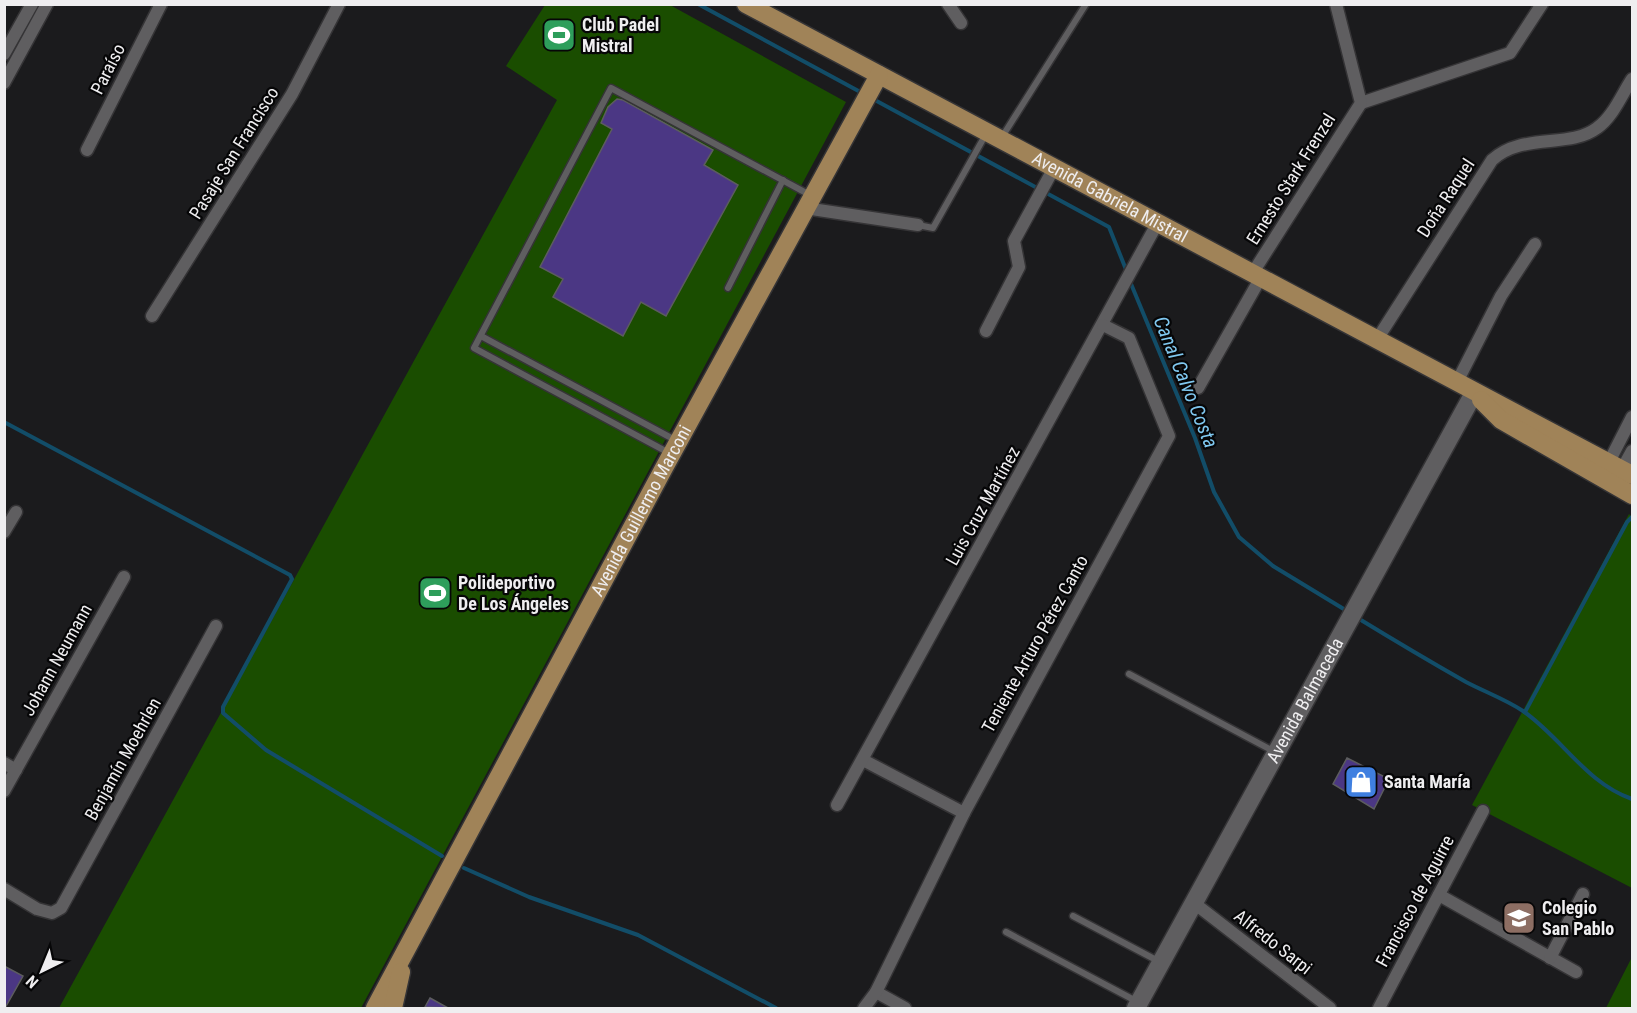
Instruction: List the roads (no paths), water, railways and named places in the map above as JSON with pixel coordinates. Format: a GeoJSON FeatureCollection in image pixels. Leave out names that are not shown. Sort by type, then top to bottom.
{"type":"FeatureCollection","features":[{"type":"Feature","properties":{"kind":"main road","name":"Avenida Gabriela Mistral"},"geometry":{"type":"LineString","coordinates":[[746,4],[766,9],[875,80],[990,139],[1050,175],[1157,224],[1456,384],[1506,406],[1621,469]]}},
{"type":"Feature","properties":{"kind":"main road","name":"Avenida Guillermo Marconi"},"geometry":{"type":"LineString","coordinates":[[375,1008],[875,80]]}},
{"type":"Feature","properties":{"kind":"main road","name":"Avenida Gabriela Mistral"},"geometry":{"type":"LineString","coordinates":[[1474,393],[1501,420],[1632,495]]}},
{"type":"Feature","properties":{"kind":"main road","name":"Avenida Balmaceda"},"geometry":{"type":"LineString","coordinates":[[1138,1006],[1474,393]]}},
{"type":"Feature","properties":{"kind":"main road","name":"Avenida Guillermo Marconi"},"geometry":{"type":"LineString","coordinates":[[393,1008],[407,947]]}},
{"type":"Feature","properties":{"kind":"street","name":"Paraíso"},"geometry":{"type":"LineString","coordinates":[[87,150],[161,4]]}},
{"type":"Feature","properties":{"kind":"street","name":"Pasaje San Francisco"},"geometry":{"type":"LineString","coordinates":[[152,316],[292,94],[339,4]]}},
{"type":"Feature","properties":{"kind":"street"},"geometry":{"type":"LineString","coordinates":[[948,4],[961,23]]}},
{"type":"Feature","properties":{"kind":"street"},"geometry":{"type":"LineString","coordinates":[[1336,4],[1361,102],[1510,53],[1542,4]]}},
{"type":"Feature","properties":{"kind":"street"},"geometry":{"type":"LineString","coordinates":[[4,54],[30,5],[45,9],[4,83]]}},
{"type":"Feature","properties":{"kind":"street","name":"Doña Raquel"},"geometry":{"type":"LineString","coordinates":[[1376,340],[1492,160],[1515,146],[1591,132],[1606,119],[1632,79]]}},
{"type":"Feature","properties":{"kind":"street","name":"Ernesto Stark Frenzel"},"geometry":{"type":"LineString","coordinates":[[1256,277],[1361,102]]}},
{"type":"Feature","properties":{"kind":"street"},"geometry":{"type":"LineString","coordinates":[[986,331],[1019,267],[1014,241],[1050,175]]}},
{"type":"Feature","properties":{"kind":"street"},"geometry":{"type":"LineString","coordinates":[[808,202],[918,225]]}},
{"type":"Feature","properties":{"kind":"street","name":"Luis Cruz Martínez"},"geometry":{"type":"LineString","coordinates":[[837,805],[1157,224]]}},
{"type":"Feature","properties":{"kind":"street"},"geometry":{"type":"LineString","coordinates":[[1456,384],[1501,296],[1535,244]]}},
{"type":"Feature","properties":{"kind":"street"},"geometry":{"type":"LineString","coordinates":[[1198,387],[1256,277]]}},
{"type":"Feature","properties":{"kind":"street","name":"Teniente Arturo Pérez Canto"},"geometry":{"type":"LineString","coordinates":[[864,1008],[876,992],[964,813],[1169,436],[1130,338],[1103,325]]}},
{"type":"Feature","properties":{"kind":"street"},"geometry":{"type":"LineString","coordinates":[[1621,469],[1632,417]]}},
{"type":"Feature","properties":{"kind":"street"},"geometry":{"type":"LineString","coordinates":[[1621,469],[1632,451]]}},
{"type":"Feature","properties":{"kind":"street"},"geometry":{"type":"LineString","coordinates":[[4,531],[16,512]]}},
{"type":"Feature","properties":{"kind":"street","name":"Johann Neumann"},"geometry":{"type":"LineString","coordinates":[[4,791],[124,577]]}},
{"type":"Feature","properties":{"kind":"street","name":"Benjamín Moehrlen"},"geometry":{"type":"LineString","coordinates":[[4,889],[37,909],[52,913],[61,908],[216,626]]}},
{"type":"Feature","properties":{"kind":"street"},"geometry":{"type":"LineString","coordinates":[[863,760],[964,813]]}},
{"type":"Feature","properties":{"kind":"street"},"geometry":{"type":"LineString","coordinates":[[4,763],[16,770]]}},
{"type":"Feature","properties":{"kind":"street","name":"Francisco de Aguirre"},"geometry":{"type":"LineString","coordinates":[[1385,1006],[1483,811]]}},
{"type":"Feature","properties":{"kind":"street"},"geometry":{"type":"LineString","coordinates":[[1550,958],[1583,894]]}},
{"type":"Feature","properties":{"kind":"street"},"geometry":{"type":"LineString","coordinates":[[1439,895],[1576,972]]}},
{"type":"Feature","properties":{"kind":"street","name":"Alfredo Sarpi"},"geometry":{"type":"LineString","coordinates":[[1194,903],[1330,1008]]}},
{"type":"Feature","properties":{"kind":"street"},"geometry":{"type":"LineString","coordinates":[[876,992],[905,1008]]}},
{"type":"Feature","properties":{"kind":"lane"},"geometry":{"type":"LineString","coordinates":[[918,225],[933,228],[969,165],[1086,4]]}},
{"type":"Feature","properties":{"kind":"lane"},"geometry":{"type":"LineString","coordinates":[[675,448],[474,348],[611,88],[783,180],[808,202]]}},
{"type":"Feature","properties":{"kind":"lane"},"geometry":{"type":"LineString","coordinates":[[728,288],[783,180]]}},
{"type":"Feature","properties":{"kind":"lane"},"geometry":{"type":"LineString","coordinates":[[481,336],[675,448]]}},
{"type":"Feature","properties":{"kind":"lane"},"geometry":{"type":"LineString","coordinates":[[1129,674],[1276,752]]}},
{"type":"Feature","properties":{"kind":"lane"},"geometry":{"type":"LineString","coordinates":[[1073,916],[1161,963]]}},
{"type":"Feature","properties":{"kind":"lane"},"geometry":{"type":"LineString","coordinates":[[1006,932],[1138,1006]]}},
{"type":"Feature","properties":{"kind":"waterway","name":"Canal Calvo Costa"},"geometry":{"type":"LineString","coordinates":[[698,4],[864,94]]}},
{"type":"Feature","properties":{"kind":"waterway","name":"Canal Calvo Costa"},"geometry":{"type":"LineString","coordinates":[[873,99],[1109,227],[1127,272]]}},
{"type":"Feature","properties":{"kind":"waterway","name":"Canal Calvo Costa"},"geometry":{"type":"LineString","coordinates":[[1129,279],[1195,438],[1214,492],[1239,537],[1273,566],[1347,611]]}},
{"type":"Feature","properties":{"kind":"waterway"},"geometry":{"type":"LineString","coordinates":[[4,422],[290,575],[292,579],[223,707],[223,713],[266,750],[442,856]]}},
{"type":"Feature","properties":{"kind":"waterway"},"geometry":{"type":"LineString","coordinates":[[1525,712],[1627,522],[1632,517]]}},
{"type":"Feature","properties":{"kind":"waterway","name":"Canal Calvo Costa"},"geometry":{"type":"LineString","coordinates":[[1356,617],[1466,682],[1523,711],[1601,782],[1632,799]]}},
{"type":"Feature","properties":{"kind":"waterway"},"geometry":{"type":"LineString","coordinates":[[464,868],[529,897],[638,935],[776,1008]]}},
{"type":"Feature","properties":{"kind":"place","name":"Club Padel Mistral"},"geometry":{"type":"Point","coordinates":[559,35]}},
{"type":"Feature","properties":{"kind":"place","name":"Polideportivo De Los Ángeles"},"geometry":{"type":"Point","coordinates":[435,593]}},
{"type":"Feature","properties":{"kind":"place","name":"Santa María"},"geometry":{"type":"Point","coordinates":[1361,782]}},
{"type":"Feature","properties":{"kind":"place","name":"Colegio San Pablo"},"geometry":{"type":"Point","coordinates":[1519,918]}}]}
